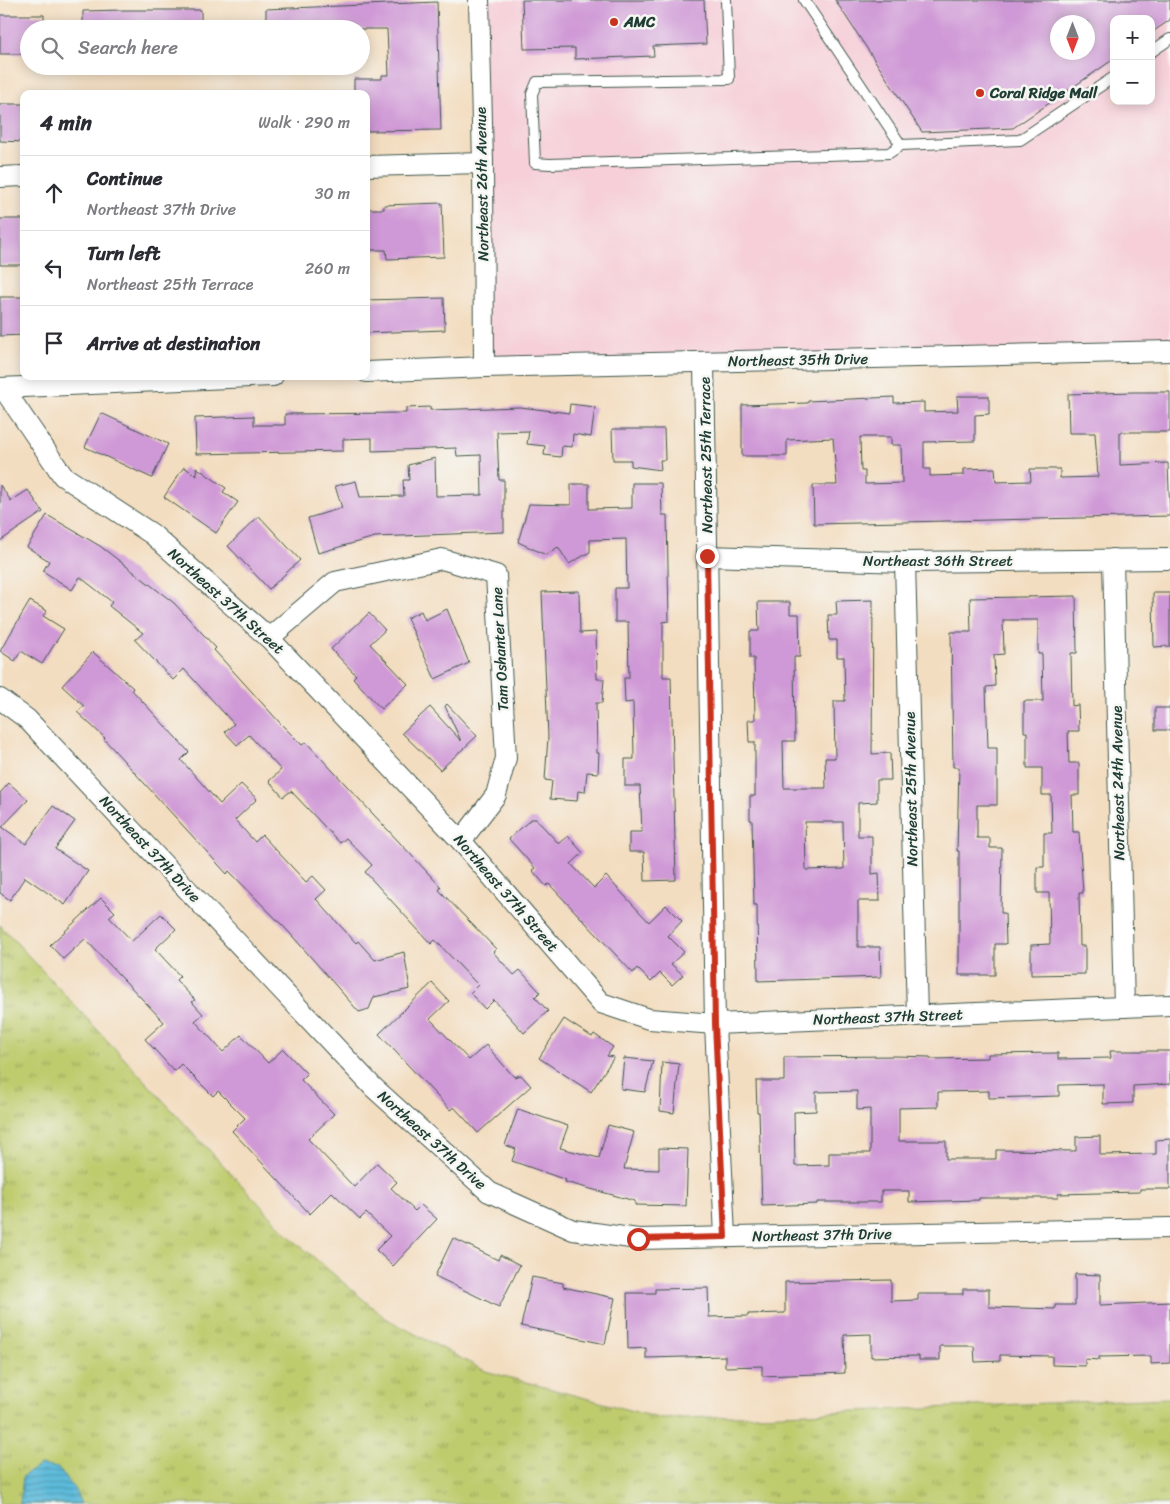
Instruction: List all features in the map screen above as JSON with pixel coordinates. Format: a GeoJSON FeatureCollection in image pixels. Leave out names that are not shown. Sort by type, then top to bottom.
{"type":"FeatureCollection","features":[{"type":"Feature","properties":{"kind":"street","name":"Northeast 26th Avenue"},"geometry":{"type":"LineString","coordinates":[[479,0],[483,162],[484,367]]}},
{"type":"Feature","properties":{"kind":"street"},"geometry":{"type":"LineString","coordinates":[[370,166],[483,162]]}},
{"type":"Feature","properties":{"kind":"street"},"geometry":{"type":"LineString","coordinates":[[0,177],[20,176]]}},
{"type":"Feature","properties":{"kind":"street","name":"Northeast 35th Drive"},"geometry":{"type":"LineString","coordinates":[[370,372],[484,367],[1170,351]]}},
{"type":"Feature","properties":{"kind":"street","name":"Northeast 25th Terrace"},"geometry":{"type":"LineString","coordinates":[[704,363],[715,1024],[725,1237]]}},
{"type":"Feature","properties":{"kind":"street"},"geometry":{"type":"LineString","coordinates":[[1,388],[182,380]]}},
{"type":"Feature","properties":{"kind":"street","name":"Northeast 37th Street"},"geometry":{"type":"LineString","coordinates":[[1,388],[63,476],[152,534],[269,638],[461,841],[600,1003],[649,1019],[715,1024],[1170,1006]]}},
{"type":"Feature","properties":{"kind":"street","name":"Northeast 36th Street"},"geometry":{"type":"LineString","coordinates":[[707,556],[905,562],[1170,559]]}},
{"type":"Feature","properties":{"kind":"street","name":"Tam Oshanter Lane"},"geometry":{"type":"LineString","coordinates":[[269,638],[335,582],[442,559],[496,575],[506,758],[496,795],[461,841]]}},
{"type":"Feature","properties":{"kind":"street","name":"Northeast 24th Avenue"},"geometry":{"type":"LineString","coordinates":[[1113,559],[1124,1007]]}},
{"type":"Feature","properties":{"kind":"street","name":"Northeast 25th Avenue"},"geometry":{"type":"LineString","coordinates":[[905,562],[917,1016]]}},
{"type":"Feature","properties":{"kind":"street","name":"Northeast 37th Drive"},"geometry":{"type":"LineString","coordinates":[[0,699],[27,719],[373,1087],[489,1192],[573,1230],[638,1239],[1170,1228]]}},
{"type":"Feature","properties":{"kind":"lane"},"geometry":{"type":"LineString","coordinates":[[726,0],[729,79],[537,82],[532,94],[535,163],[889,153],[901,145],[1020,140],[1110,80]]}},
{"type":"Feature","properties":{"kind":"lane"},"geometry":{"type":"LineString","coordinates":[[804,0],[901,145]]}},
{"type":"Feature","properties":{"kind":"lane"},"geometry":{"type":"LineString","coordinates":[[1155,49],[1170,39]]}},
{"type":"Feature","properties":{"kind":"shaded area"},"geometry":{"type":"Polygon","coordinates":[[[479,0],[1170,0],[1170,350],[482,366],[479,0]]]}},
{"type":"Feature","properties":{"kind":"green space"},"geometry":{"type":"Polygon","coordinates":[[[0,925],[290,1237],[385,1318],[485,1371],[662,1419],[1170,1398],[1170,1504],[0,1504],[0,925]]]}},
{"type":"Feature","properties":{"kind":"water"},"geometry":{"type":"Polygon","coordinates":[[[40,1465],[58,1468],[75,1490],[81,1504],[20,1504],[23,1476],[40,1465]]]}},
{"type":"Feature","properties":{"kind":"building","name":"AMC"},"geometry":{"type":"Polygon","coordinates":[[[522,0],[704,0],[706,44],[653,46],[654,56],[575,59],[575,48],[524,49],[522,0]]]}},
{"type":"Feature","properties":{"kind":"building","name":"Coral Ridge Mall"},"geometry":{"type":"Polygon","coordinates":[[[835,0],[1170,0],[1170,20],[1155,30],[1155,15],[1110,15],[1110,62],[1013,128],[922,132],[835,0]]]}},
{"type":"Feature","properties":{"kind":"building"},"geometry":{"type":"Polygon","coordinates":[[[437,2],[441,130],[370,131],[370,90],[354,90],[354,79],[382,79],[382,75],[389,75],[387,29],[370,29],[370,20],[266,20],[266,9],[437,2]]]}},
{"type":"Feature","properties":{"kind":"building"},"geometry":{"type":"Polygon","coordinates":[[[201,10],[201,20],[83,20],[83,11],[201,10]]]}},
{"type":"Feature","properties":{"kind":"building"},"geometry":{"type":"Polygon","coordinates":[[[0,15],[44,15],[44,20],[20,20],[20,54],[0,54],[0,15]]]}},
{"type":"Feature","properties":{"kind":"building"},"geometry":{"type":"Polygon","coordinates":[[[0,104],[20,104],[20,142],[0,141],[0,104]]]}},
{"type":"Feature","properties":{"kind":"building"},"geometry":{"type":"Polygon","coordinates":[[[442,203],[444,257],[387,259],[386,250],[370,250],[370,209],[384,209],[384,205],[442,203]]]}},
{"type":"Feature","properties":{"kind":"building"},"geometry":{"type":"Polygon","coordinates":[[[0,219],[20,219],[20,265],[0,265],[0,219]]]}},
{"type":"Feature","properties":{"kind":"building"},"geometry":{"type":"Polygon","coordinates":[[[0,297],[20,297],[20,335],[0,336],[0,297]]]}},
{"type":"Feature","properties":{"kind":"building"},"geometry":{"type":"Polygon","coordinates":[[[444,298],[445,330],[370,333],[370,300],[444,298]]]}},
{"type":"Feature","properties":{"kind":"building"},"geometry":{"type":"Polygon","coordinates":[[[1170,392],[1170,432],[1120,432],[1120,465],[1168,463],[1170,516],[814,524],[813,485],[837,485],[833,438],[787,440],[787,456],[742,456],[742,405],[894,397],[894,403],[924,402],[924,412],[958,411],[957,396],[989,396],[989,414],[975,415],[975,441],[924,442],[924,469],[930,469],[930,476],[964,475],[964,469],[995,468],[996,482],[1031,481],[1030,469],[1060,469],[1060,478],[1098,477],[1095,433],[1069,433],[1068,394],[1170,392]],[[860,437],[861,471],[865,471],[865,484],[902,483],[901,445],[891,445],[891,437],[860,437]]]}},
{"type":"Feature","properties":{"kind":"building"},"geometry":{"type":"Polygon","coordinates":[[[570,404],[595,407],[591,437],[573,434],[572,447],[562,446],[561,457],[544,455],[545,446],[527,444],[529,431],[497,432],[499,480],[504,480],[504,532],[375,537],[318,553],[308,518],[342,508],[335,486],[356,481],[360,497],[404,496],[403,480],[409,480],[408,465],[435,458],[436,496],[482,495],[481,455],[457,456],[456,448],[372,451],[372,438],[343,439],[343,451],[196,454],[195,418],[254,416],[254,425],[285,425],[285,414],[406,413],[406,408],[430,407],[430,410],[520,407],[569,413],[570,404]]]}},
{"type":"Feature","properties":{"kind":"building"},"geometry":{"type":"Polygon","coordinates":[[[101,413],[168,444],[152,478],[85,447],[101,413]]]}},
{"type":"Feature","properties":{"kind":"building"},"geometry":{"type":"Polygon","coordinates":[[[612,429],[664,429],[665,460],[660,460],[661,470],[631,466],[631,460],[613,460],[612,429]]]}},
{"type":"Feature","properties":{"kind":"building"},"geometry":{"type":"Polygon","coordinates":[[[184,467],[197,476],[196,467],[226,488],[223,492],[238,502],[216,533],[164,497],[184,467]]]}},
{"type":"Feature","properties":{"kind":"building"},"geometry":{"type":"Polygon","coordinates":[[[632,483],[661,483],[662,515],[667,515],[669,621],[663,622],[663,677],[671,677],[676,880],[645,881],[644,852],[629,852],[629,832],[642,832],[640,786],[625,786],[625,759],[634,759],[633,702],[625,703],[624,678],[629,678],[628,622],[615,622],[615,588],[627,588],[626,539],[590,540],[590,552],[569,564],[558,547],[546,555],[518,542],[529,504],[571,505],[571,484],[589,484],[589,509],[632,508],[632,483]]]}},
{"type":"Feature","properties":{"kind":"building"},"geometry":{"type":"Polygon","coordinates":[[[0,485],[11,501],[28,490],[43,512],[0,541],[0,485]]]}},
{"type":"Feature","properties":{"kind":"building"},"geometry":{"type":"Polygon","coordinates":[[[47,515],[100,546],[174,603],[216,648],[214,650],[281,724],[302,745],[306,742],[441,887],[439,890],[496,949],[493,952],[514,975],[520,970],[540,992],[535,997],[548,1011],[524,1033],[494,1000],[485,1009],[470,993],[478,985],[435,940],[431,944],[365,872],[372,865],[346,838],[340,843],[291,791],[283,797],[269,781],[281,770],[249,735],[237,745],[225,732],[234,724],[184,669],[173,680],[135,640],[143,633],[109,606],[112,602],[80,577],[72,590],[43,571],[49,561],[27,547],[47,515]]]}},
{"type":"Feature","properties":{"kind":"building"},"geometry":{"type":"Polygon","coordinates":[[[259,516],[300,560],[269,589],[228,546],[259,516]]]}},
{"type":"Feature","properties":{"kind":"building"},"geometry":{"type":"Polygon","coordinates":[[[579,591],[580,633],[596,632],[597,679],[604,679],[602,703],[596,703],[597,753],[599,753],[598,773],[587,772],[585,792],[578,791],[577,801],[550,799],[552,781],[545,780],[548,737],[542,592],[579,591]]]}},
{"type":"Feature","properties":{"kind":"building"},"geometry":{"type":"Polygon","coordinates":[[[1153,593],[1170,593],[1170,646],[1154,647],[1153,593]]]}},
{"type":"Feature","properties":{"kind":"building"},"geometry":{"type":"Polygon","coordinates":[[[1076,596],[1077,653],[1071,653],[1072,706],[1078,705],[1079,731],[1068,731],[1069,763],[1079,763],[1079,795],[1072,795],[1073,832],[1079,832],[1083,893],[1079,893],[1080,946],[1085,946],[1085,974],[1031,975],[1031,945],[1050,944],[1049,893],[1037,893],[1037,867],[1044,867],[1044,833],[1052,833],[1051,795],[1042,795],[1042,768],[1027,768],[1027,732],[1024,732],[1024,701],[1043,701],[1042,654],[1038,654],[1038,620],[1003,620],[1004,654],[994,655],[995,686],[986,687],[988,748],[997,748],[997,805],[977,805],[977,838],[990,838],[990,848],[1002,848],[1001,913],[1005,913],[1006,944],[995,944],[995,975],[959,975],[959,851],[957,851],[959,767],[953,767],[951,632],[971,632],[970,598],[1076,596]]]}},
{"type":"Feature","properties":{"kind":"building"},"geometry":{"type":"Polygon","coordinates":[[[873,600],[872,754],[890,753],[891,780],[877,780],[877,802],[858,803],[858,836],[872,836],[872,874],[879,873],[880,901],[858,901],[858,947],[880,947],[881,977],[758,981],[757,905],[754,905],[752,820],[750,820],[750,796],[755,796],[755,742],[749,742],[748,720],[755,720],[754,658],[750,658],[750,631],[759,631],[758,602],[790,602],[790,614],[799,614],[800,657],[794,657],[795,741],[783,741],[784,788],[826,788],[825,758],[835,758],[834,701],[845,701],[844,657],[837,657],[837,640],[829,640],[828,615],[837,615],[836,601],[873,600]],[[805,822],[806,870],[844,869],[843,822],[805,822]]]}},
{"type":"Feature","properties":{"kind":"building"},"geometry":{"type":"Polygon","coordinates":[[[30,601],[47,611],[43,616],[64,629],[42,664],[21,651],[15,661],[0,651],[30,601]]]}},
{"type":"Feature","properties":{"kind":"building"},"geometry":{"type":"Polygon","coordinates":[[[447,609],[469,663],[435,679],[407,618],[421,611],[425,620],[447,609]]]}},
{"type":"Feature","properties":{"kind":"building"},"geometry":{"type":"Polygon","coordinates":[[[369,613],[385,630],[370,644],[408,684],[381,709],[353,678],[356,675],[331,649],[369,613]]]}},
{"type":"Feature","properties":{"kind":"building"},"geometry":{"type":"Polygon","coordinates":[[[93,652],[133,688],[132,690],[189,752],[181,760],[220,804],[241,784],[257,799],[235,820],[255,842],[262,835],[306,882],[313,876],[326,890],[316,899],[356,943],[358,941],[375,960],[404,952],[410,989],[374,997],[369,1009],[359,1012],[287,930],[229,871],[227,874],[105,738],[77,712],[84,706],[62,686],[93,652]]]}},
{"type":"Feature","properties":{"kind":"building"},"geometry":{"type":"Polygon","coordinates":[[[447,704],[477,736],[440,770],[402,733],[430,707],[461,741],[445,706],[447,704]]]}},
{"type":"Feature","properties":{"kind":"building"},"geometry":{"type":"Polygon","coordinates":[[[1155,708],[1170,708],[1170,730],[1155,730],[1155,708]]]}},
{"type":"Feature","properties":{"kind":"building"},"geometry":{"type":"Polygon","coordinates":[[[9,783],[28,800],[2,827],[26,844],[53,806],[75,821],[55,849],[88,871],[65,905],[25,877],[10,900],[0,893],[0,793],[9,783]]]}},
{"type":"Feature","properties":{"kind":"building"},"geometry":{"type":"Polygon","coordinates":[[[531,819],[536,819],[559,844],[568,836],[583,853],[571,864],[594,888],[606,876],[649,922],[666,905],[682,921],[668,936],[684,952],[671,964],[683,975],[672,985],[660,973],[651,982],[637,968],[633,973],[549,884],[546,886],[532,870],[535,868],[509,839],[531,819]]]}},
{"type":"Feature","properties":{"kind":"building"},"geometry":{"type":"Polygon","coordinates":[[[101,898],[115,912],[109,917],[132,941],[161,914],[176,929],[155,949],[180,976],[176,980],[195,1000],[192,1002],[203,1014],[195,1021],[223,1052],[241,1035],[268,1063],[283,1049],[307,1074],[301,1080],[334,1114],[308,1139],[354,1187],[377,1163],[397,1182],[391,1188],[415,1211],[421,1205],[437,1219],[393,1266],[376,1250],[390,1236],[366,1213],[360,1219],[332,1192],[310,1214],[232,1131],[245,1118],[218,1091],[213,1096],[181,1064],[174,1071],[145,1039],[164,1022],[85,939],[63,959],[50,945],[101,898]]]}},
{"type":"Feature","properties":{"kind":"building"},"geometry":{"type":"Polygon","coordinates":[[[432,983],[449,1001],[430,1019],[469,1060],[486,1045],[514,1077],[521,1075],[531,1086],[478,1133],[454,1107],[450,1110],[379,1034],[432,983]]]}},
{"type":"Feature","properties":{"kind":"building"},"geometry":{"type":"Polygon","coordinates":[[[564,1019],[592,1037],[594,1034],[613,1047],[607,1056],[614,1057],[591,1092],[539,1058],[564,1019]]]}},
{"type":"Feature","properties":{"kind":"building"},"geometry":{"type":"Polygon","coordinates":[[[1110,1051],[1170,1051],[1170,1084],[1133,1086],[1133,1103],[1103,1104],[1103,1084],[1059,1085],[1059,1096],[989,1098],[989,1091],[938,1092],[938,1107],[899,1108],[899,1141],[946,1141],[946,1159],[996,1159],[996,1150],[1076,1151],[1076,1137],[1100,1136],[1100,1155],[1156,1154],[1156,1140],[1170,1139],[1170,1189],[1140,1189],[1140,1192],[1058,1194],[1058,1198],[979,1198],[979,1200],[909,1202],[909,1191],[881,1191],[881,1202],[817,1202],[817,1204],[762,1206],[759,1112],[757,1112],[756,1081],[784,1081],[784,1057],[896,1056],[930,1057],[930,1059],[988,1058],[988,1054],[1058,1053],[1058,1059],[1111,1058],[1110,1051]],[[857,1091],[816,1092],[816,1111],[794,1112],[795,1166],[829,1165],[829,1153],[870,1153],[870,1109],[857,1110],[857,1091]]]}},
{"type":"Feature","properties":{"kind":"building"},"geometry":{"type":"Polygon","coordinates":[[[624,1058],[653,1061],[645,1092],[621,1089],[624,1058]]]}},
{"type":"Feature","properties":{"kind":"building"},"geometry":{"type":"Polygon","coordinates":[[[662,1062],[679,1064],[674,1113],[660,1111],[662,1062]]]}},
{"type":"Feature","properties":{"kind":"building"},"geometry":{"type":"Polygon","coordinates":[[[518,1109],[568,1126],[560,1148],[599,1158],[608,1125],[634,1132],[624,1169],[659,1170],[659,1148],[688,1149],[686,1206],[635,1205],[635,1201],[565,1182],[566,1180],[512,1161],[516,1149],[505,1145],[518,1109]]]}},
{"type":"Feature","properties":{"kind":"building"},"geometry":{"type":"Polygon","coordinates":[[[453,1238],[498,1260],[500,1255],[520,1265],[499,1307],[435,1276],[453,1238]]]}},
{"type":"Feature","properties":{"kind":"building"},"geometry":{"type":"Polygon","coordinates":[[[1075,1274],[1100,1275],[1100,1305],[1170,1302],[1170,1363],[1151,1364],[1151,1356],[1099,1357],[1099,1360],[1085,1359],[1085,1366],[1052,1365],[1052,1356],[1000,1355],[1000,1361],[975,1362],[974,1346],[940,1346],[940,1360],[919,1360],[919,1356],[871,1357],[871,1334],[844,1335],[845,1373],[762,1376],[762,1366],[725,1367],[725,1356],[646,1358],[646,1348],[628,1349],[627,1293],[655,1293],[655,1289],[708,1288],[709,1317],[748,1316],[748,1314],[785,1313],[785,1282],[891,1280],[891,1301],[918,1300],[918,1294],[963,1294],[963,1289],[989,1289],[989,1307],[1055,1309],[1055,1305],[1075,1305],[1075,1274]]]}},
{"type":"Feature","properties":{"kind":"building"},"geometry":{"type":"Polygon","coordinates":[[[532,1277],[563,1283],[563,1287],[615,1298],[605,1344],[521,1326],[532,1277]]]}},
{"type":"Feature","properties":{"kind":"place","name":"AMC"},"geometry":{"type":"Point","coordinates":[614,22]}},
{"type":"Feature","properties":{"kind":"place","name":"Coral Ridge Mall"},"geometry":{"type":"Point","coordinates":[980,93]}},
{"type":"Feature","properties":{"kind":"route"},"geometry":{"type":"LineString","coordinates":[[638,1239],[725,1237],[715,1024],[707,556]]}}]}
